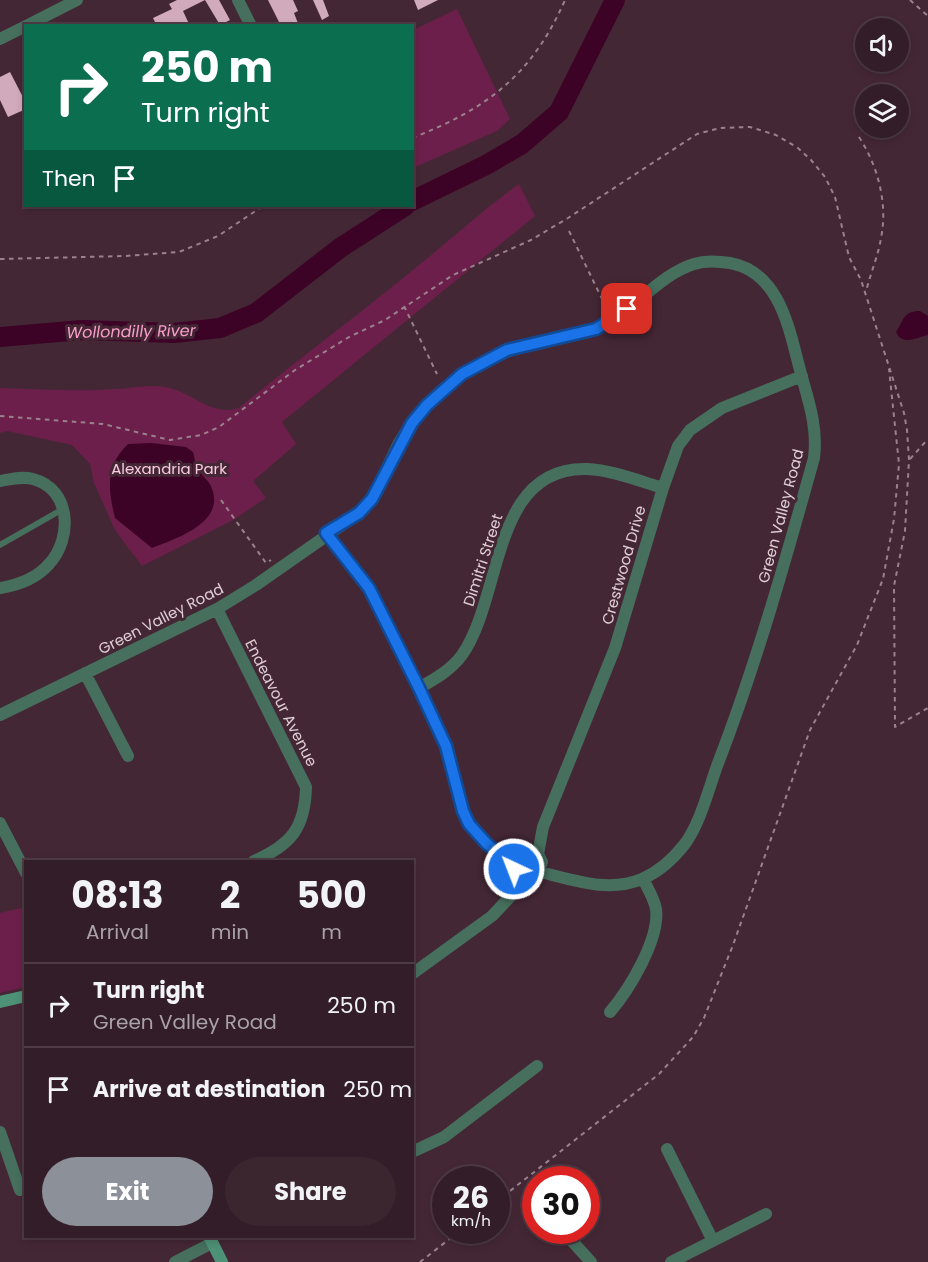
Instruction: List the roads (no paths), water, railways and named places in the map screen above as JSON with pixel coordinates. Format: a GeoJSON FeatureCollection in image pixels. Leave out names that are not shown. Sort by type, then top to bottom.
{"type":"FeatureCollection","features":[{"type":"Feature","properties":{"kind":"street"},"geometry":{"type":"LineString","coordinates":[[30,24],[77,0]]}},
{"type":"Feature","properties":{"kind":"street"},"geometry":{"type":"LineString","coordinates":[[238,0],[250,24]]}},
{"type":"Feature","properties":{"kind":"street"},"geometry":{"type":"LineString","coordinates":[[0,39],[24,27]]}},
{"type":"Feature","properties":{"kind":"street","name":"Green Valley Road"},"geometry":{"type":"LineString","coordinates":[[0,715],[217,609],[256,585],[326,533],[359,513],[372,499],[412,423],[427,405],[462,374],[507,350],[596,329],[676,272],[695,263],[715,261],[738,265],[755,273],[769,286],[780,303],[817,436],[814,458],[746,692],[685,844],[670,860],[643,879],[611,886],[592,885],[496,849],[479,836],[466,817],[446,746],[369,588],[326,533]]}},
{"type":"Feature","properties":{"kind":"street","name":"Crestwood Drive"},"geometry":{"type":"LineString","coordinates":[[504,904],[528,861],[543,827],[615,648],[663,488],[678,446],[704,418],[722,408],[801,376]]}},
{"type":"Feature","properties":{"kind":"street","name":"Dimitri Street"},"geometry":{"type":"LineString","coordinates":[[419,688],[452,666],[471,640],[494,576],[509,524],[517,508],[538,484],[570,470],[589,469],[663,488]]}},
{"type":"Feature","properties":{"kind":"street"},"geometry":{"type":"LineString","coordinates":[[0,481],[20,478],[40,482],[57,494],[63,509],[63,538],[50,563],[27,581],[0,588]]}},
{"type":"Feature","properties":{"kind":"street","name":"Endeavour Avenue"},"geometry":{"type":"LineString","coordinates":[[217,609],[306,787],[306,806],[300,824],[288,841],[273,853],[256,860]]}},
{"type":"Feature","properties":{"kind":"street"},"geometry":{"type":"LineString","coordinates":[[85,674],[128,756]]}},
{"type":"Feature","properties":{"kind":"street"},"geometry":{"type":"LineString","coordinates":[[0,823],[24,869]]}},
{"type":"Feature","properties":{"kind":"street","name":"Crestwood Drive"},"geometry":{"type":"LineString","coordinates":[[414,973],[432,962],[504,904],[528,878],[528,861]]}},
{"type":"Feature","properties":{"kind":"street"},"geometry":{"type":"LineString","coordinates":[[610,1012],[624,996],[634,978],[655,928],[656,910],[643,879]]}},
{"type":"Feature","properties":{"kind":"street"},"geometry":{"type":"LineString","coordinates":[[0,1002],[24,996]]}},
{"type":"Feature","properties":{"kind":"street"},"geometry":{"type":"LineString","coordinates":[[414,1151],[444,1137],[537,1066]]}},
{"type":"Feature","properties":{"kind":"street"},"geometry":{"type":"LineString","coordinates":[[0,1132],[20,1190]]}},
{"type":"Feature","properties":{"kind":"street"},"geometry":{"type":"LineString","coordinates":[[667,1149],[713,1241]]}},
{"type":"Feature","properties":{"kind":"street"},"geometry":{"type":"LineString","coordinates":[[671,1262],[766,1214]]}},
{"type":"Feature","properties":{"kind":"street"},"geometry":{"type":"LineString","coordinates":[[175,1262],[211,1239],[222,1262]]}},
{"type":"Feature","properties":{"kind":"street"},"geometry":{"type":"LineString","coordinates":[[575,1244],[591,1262]]}},
{"type":"Feature","properties":{"kind":"lane"},"geometry":{"type":"LineString","coordinates":[[0,545],[63,509]]}},
{"type":"Feature","properties":{"kind":"waterway","name":"Wollondilly River"},"geometry":{"type":"LineString","coordinates":[[414,200],[486,165],[522,144],[559,112],[615,0]]}},
{"type":"Feature","properties":{"kind":"waterway","name":"Wollondilly River"},"geometry":{"type":"LineString","coordinates":[[0,337],[82,330],[174,333],[220,328],[256,313],[340,248],[403,207]]}},
{"type":"Feature","properties":{"kind":"park label","name":"Alexandria Park"},"geometry":{"type":"Point","coordinates":[169,469]}}]}
